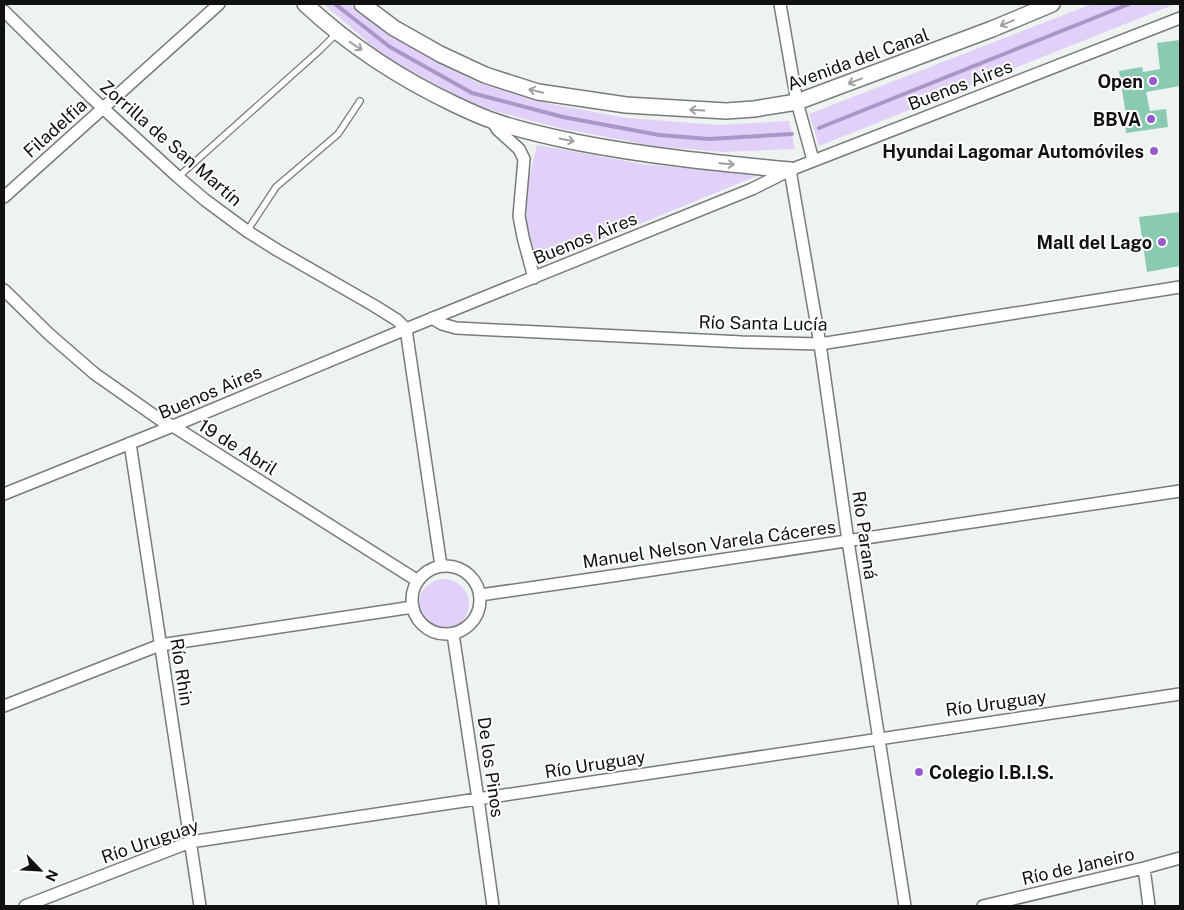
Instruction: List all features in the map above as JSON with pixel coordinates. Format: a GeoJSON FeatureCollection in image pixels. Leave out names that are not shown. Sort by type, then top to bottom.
{"type":"FeatureCollection","features":[{"type":"Feature","properties":{"kind":"street","name":"Filadelfia"},"geometry":{"type":"LineString","coordinates":[[4,197],[219,4]]}},
{"type":"Feature","properties":{"kind":"street"},"geometry":{"type":"LineString","coordinates":[[305,4],[350,42],[388,68],[425,89],[492,121],[539,134],[619,150],[688,160],[790,170]]}},
{"type":"Feature","properties":{"kind":"street","name":"Avenida del Canal"},"geometry":{"type":"LineString","coordinates":[[362,4],[394,28],[440,54],[485,75],[538,92],[626,105],[726,111],[754,109],[797,102],[992,29],[1052,4]]}},
{"type":"Feature","properties":{"kind":"street"},"geometry":{"type":"LineString","coordinates":[[780,4],[797,102],[813,160]]}},
{"type":"Feature","properties":{"kind":"street","name":"Zorrilla de San Martín"},"geometry":{"type":"LineString","coordinates":[[4,11],[103,108],[205,200],[277,250],[373,305],[406,329]]}},
{"type":"Feature","properties":{"kind":"street","name":"Buenos Aires"},"geometry":{"type":"LineString","coordinates":[[4,494],[752,189],[813,160],[1180,18]]}},
{"type":"Feature","properties":{"kind":"street"},"geometry":{"type":"LineString","coordinates":[[492,121],[498,130],[519,149],[524,159],[519,216],[522,237],[534,278]]}},
{"type":"Feature","properties":{"kind":"street","name":"Río Paraná"},"geometry":{"type":"LineString","coordinates":[[790,170],[820,344],[848,541],[905,906]]}},
{"type":"Feature","properties":{"kind":"street","name":"Río Santa Lucía"},"geometry":{"type":"LineString","coordinates":[[432,318],[442,324],[456,328],[820,344],[1180,287]]}},
{"type":"Feature","properties":{"kind":"street","name":"19 de Abril"},"geometry":{"type":"LineString","coordinates":[[4,290],[50,335],[95,374],[162,421],[173,426],[418,581]]}},
{"type":"Feature","properties":{"kind":"street"},"geometry":{"type":"LineString","coordinates":[[406,329],[441,566]]}},
{"type":"Feature","properties":{"kind":"street","name":"Río Rhin"},"geometry":{"type":"LineString","coordinates":[[130,443],[200,906]]}},
{"type":"Feature","properties":{"kind":"street","name":"Manuel Nelson Varela Cáceres"},"geometry":{"type":"LineString","coordinates":[[480,595],[1180,491]]}},
{"type":"Feature","properties":{"kind":"street"},"geometry":{"type":"LineString","coordinates":[[441,566],[452,566],[462,570],[470,576],[480,595],[480,605],[471,624],[453,634],[442,634],[432,631],[423,625],[416,617],[413,607],[412,598],[418,581],[424,574],[441,566]]}},
{"type":"Feature","properties":{"kind":"street"},"geometry":{"type":"LineString","coordinates":[[4,706],[160,645],[413,607]]}},
{"type":"Feature","properties":{"kind":"street","name":"De los Pinos"},"geometry":{"type":"LineString","coordinates":[[453,634],[493,906]]}},
{"type":"Feature","properties":{"kind":"street","name":"Río Uruguay"},"geometry":{"type":"LineString","coordinates":[[25,906],[190,842],[1180,694]]}},
{"type":"Feature","properties":{"kind":"street","name":"Río de Janeiro"},"geometry":{"type":"LineString","coordinates":[[983,906],[1180,858]]}},
{"type":"Feature","properties":{"kind":"street"},"geometry":{"type":"LineString","coordinates":[[1144,868],[1149,906]]}},
{"type":"Feature","properties":{"kind":"lane"},"geometry":{"type":"LineString","coordinates":[[178,177],[338,32]]}},
{"type":"Feature","properties":{"kind":"lane"},"geometry":{"type":"LineString","coordinates":[[248,231],[276,187],[338,134],[360,101]]}},
{"type":"Feature","properties":{"kind":"shaded area"},"geometry":{"type":"Polygon","coordinates":[[[324,4],[349,4],[393,37],[476,82],[550,104],[627,118],[719,125],[789,121],[795,149],[722,152],[654,146],[559,128],[472,105],[381,54],[324,4]]]}},
{"type":"Feature","properties":{"kind":"shaded area"},"geometry":{"type":"Polygon","coordinates":[[[1092,4],[1175,4],[819,146],[809,114],[1092,4]]]}},
{"type":"Feature","properties":{"kind":"shaded area"},"geometry":{"type":"Polygon","coordinates":[[[537,145],[642,164],[759,175],[535,267],[521,211],[537,145]]]}},
{"type":"Feature","properties":{"kind":"shaded area"},"geometry":{"type":"Polygon","coordinates":[[[439,579],[449,579],[462,586],[469,599],[469,609],[462,622],[449,629],[439,629],[430,625],[423,618],[419,609],[419,599],[423,590],[430,583],[439,579]]]}},
{"type":"Feature","properties":{"kind":"building"},"geometry":{"type":"Polygon","coordinates":[[[1180,40],[1180,86],[1146,92],[1150,111],[1166,109],[1168,127],[1126,133],[1124,115],[1126,115],[1119,71],[1142,67],[1143,72],[1160,69],[1157,43],[1180,40]]]}},
{"type":"Feature","properties":{"kind":"building","name":"Mall del Lago"},"geometry":{"type":"Polygon","coordinates":[[[1180,212],[1180,266],[1147,272],[1139,217],[1180,212]]]}},
{"type":"Feature","properties":{"kind":"waterway"},"geometry":{"type":"LineString","coordinates":[[335,4],[390,47],[472,93],[563,117],[659,135],[709,139],[792,134]]}},
{"type":"Feature","properties":{"kind":"waterway"},"geometry":{"type":"LineString","coordinates":[[819,128],[1129,4]]}},
{"type":"Feature","properties":{"kind":"place","name":"Open"},"geometry":{"type":"Point","coordinates":[1153,81]}},
{"type":"Feature","properties":{"kind":"place","name":"BBVA"},"geometry":{"type":"Point","coordinates":[1151,119]}},
{"type":"Feature","properties":{"kind":"place","name":"Hyundai Lagomar Automóviles"},"geometry":{"type":"Point","coordinates":[1154,151]}},
{"type":"Feature","properties":{"kind":"place","name":"Mall del Lago"},"geometry":{"type":"Point","coordinates":[1162,242]}},
{"type":"Feature","properties":{"kind":"place","name":"Colegio I.B.I.S."},"geometry":{"type":"Point","coordinates":[919,772]}}]}
